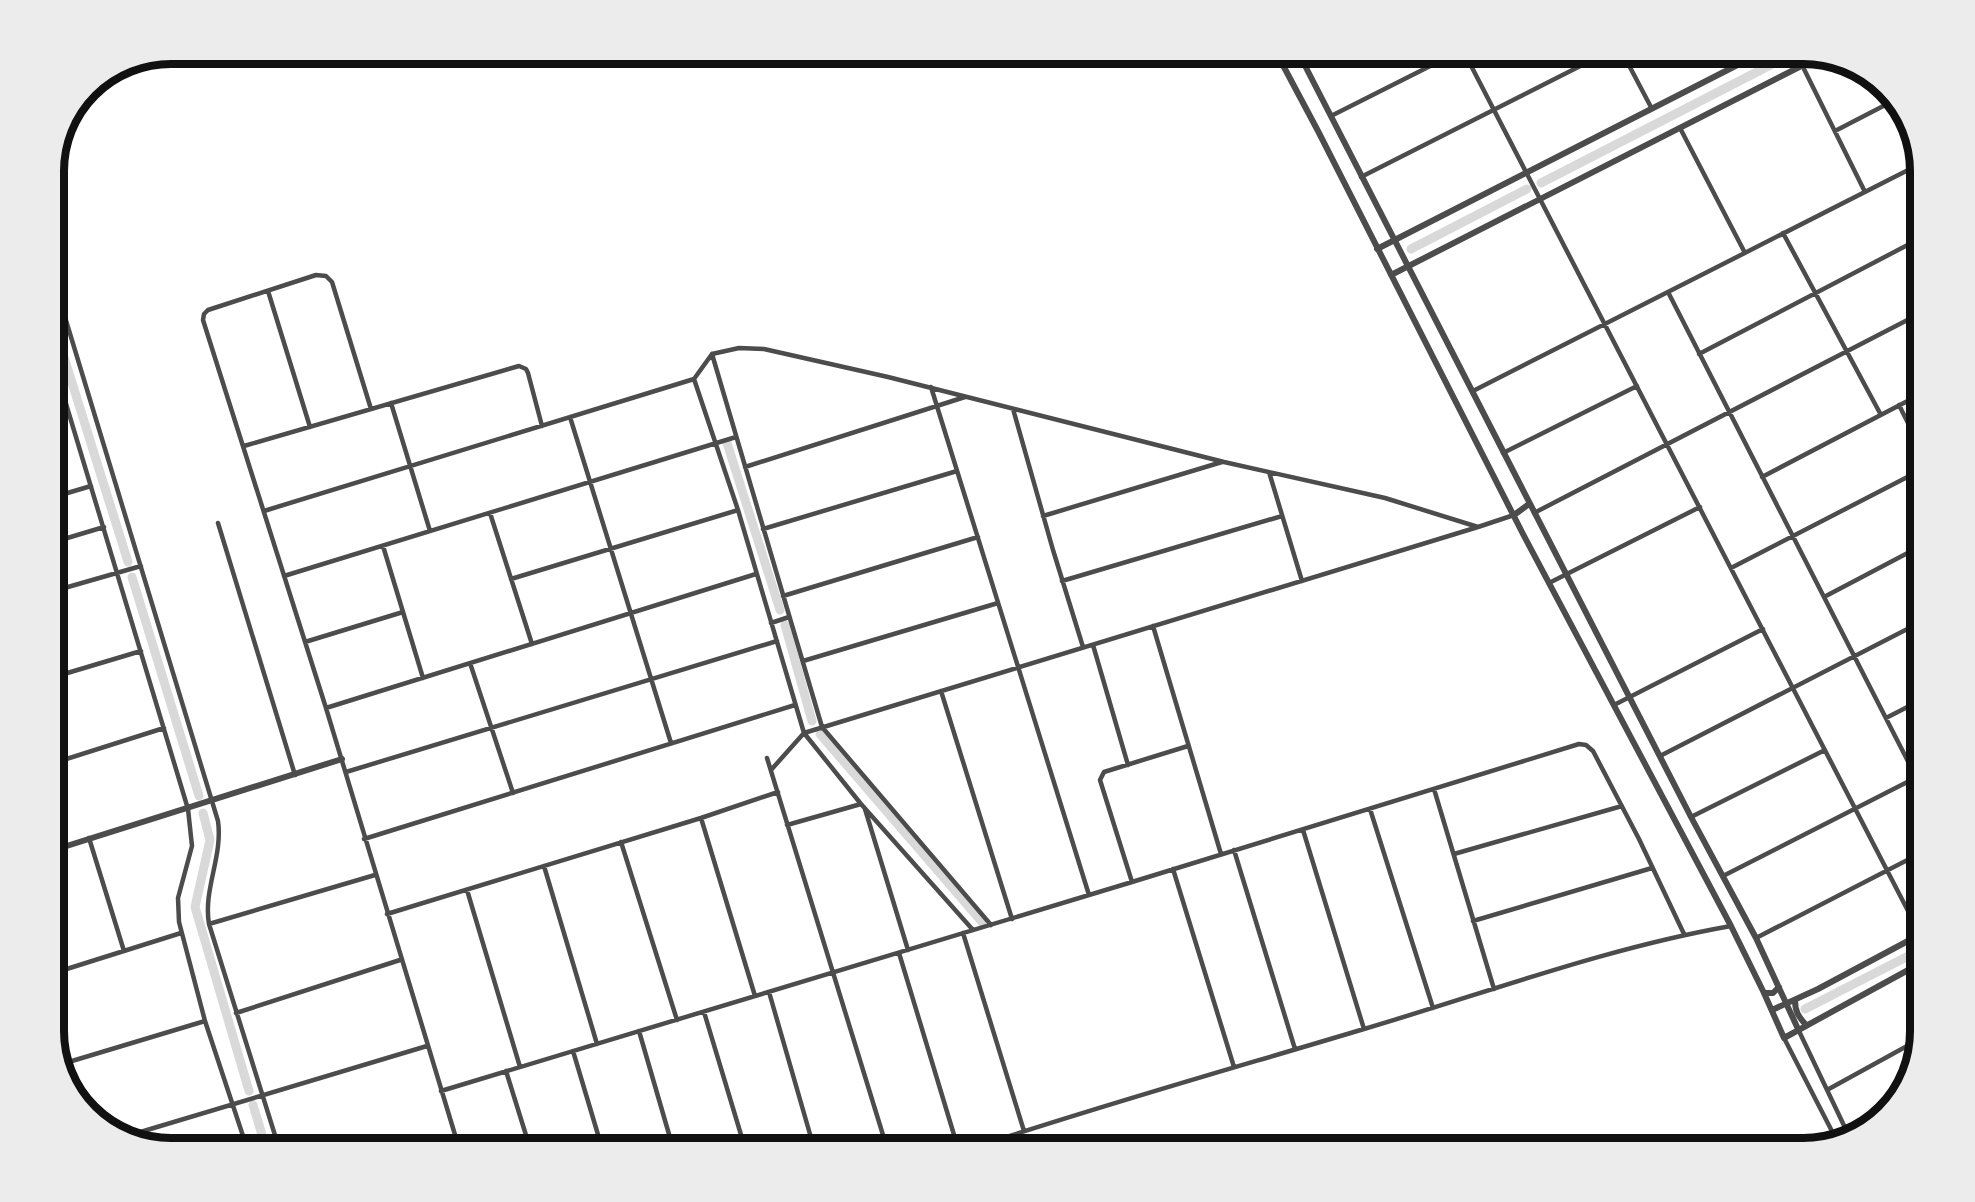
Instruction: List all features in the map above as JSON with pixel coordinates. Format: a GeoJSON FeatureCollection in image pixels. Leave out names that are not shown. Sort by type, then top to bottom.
{"type":"FeatureCollection","features":[{"type":"Feature","properties":{"kind":"street"},"geometry":{"type":"LineString","coordinates":[[1282,64],[1549,583],[1731,926],[1784,1038],[1833,1133]]}},
{"type":"Feature","properties":{"kind":"street"},"geometry":{"type":"LineString","coordinates":[[1304,64],[1690,817],[1756,938],[1845,1128]]}},
{"type":"Feature","properties":{"kind":"street"},"geometry":{"type":"LineString","coordinates":[[1330,116],[1434,64]]}},
{"type":"Feature","properties":{"kind":"street"},"geometry":{"type":"LineString","coordinates":[[1471,64],[1910,914]]}},
{"type":"Feature","properties":{"kind":"street"},"geometry":{"type":"LineString","coordinates":[[1361,177],[1584,64]]}},
{"type":"Feature","properties":{"kind":"street"},"geometry":{"type":"LineString","coordinates":[[1628,64],[1652,109]]}},
{"type":"Feature","properties":{"kind":"street"},"geometry":{"type":"LineString","coordinates":[[1377,249],[1740,64]]}},
{"type":"Feature","properties":{"kind":"street"},"geometry":{"type":"LineString","coordinates":[[1391,275],[1802,65],[1865,192]]}},
{"type":"Feature","properties":{"kind":"street"},"geometry":{"type":"LineString","coordinates":[[1835,131],[1886,104]]}},
{"type":"Feature","properties":{"kind":"street"},"geometry":{"type":"LineString","coordinates":[[1680,128],[1745,253]]}},
{"type":"Feature","properties":{"kind":"street"},"geometry":{"type":"LineString","coordinates":[[1473,391],[1910,169]]}},
{"type":"Feature","properties":{"kind":"street"},"geometry":{"type":"LineString","coordinates":[[1783,234],[1881,415]]}},
{"type":"Feature","properties":{"kind":"street"},"geometry":{"type":"LineString","coordinates":[[1699,354],[1910,244]]}},
{"type":"Feature","properties":{"kind":"street"},"geometry":{"type":"LineString","coordinates":[[371,409],[332,282],[326,276],[316,275],[208,310],[204,314],[203,320],[342,759],[400,960],[456,1138]]}},
{"type":"Feature","properties":{"kind":"street"},"geometry":{"type":"LineString","coordinates":[[268,291],[310,427]]}},
{"type":"Feature","properties":{"kind":"street"},"geometry":{"type":"LineString","coordinates":[[1668,292],[1854,657],[1910,762]]}},
{"type":"Feature","properties":{"kind":"street"},"geometry":{"type":"LineString","coordinates":[[65,317],[212,801],[220,834],[207,906],[209,924],[276,1138]]}},
{"type":"Feature","properties":{"kind":"street"},"geometry":{"type":"LineString","coordinates":[[1534,513],[1910,319]]}},
{"type":"Feature","properties":{"kind":"street"},"geometry":{"type":"LineString","coordinates":[[264,512],[694,379],[712,354],[739,348],[764,349],[931,387],[965,398],[1224,462],[1384,498],[1478,527]]}},
{"type":"Feature","properties":{"kind":"street"},"geometry":{"type":"LineString","coordinates":[[712,354],[822,727],[991,925]]}},
{"type":"Feature","properties":{"kind":"street"},"geometry":{"type":"LineString","coordinates":[[244,446],[519,366],[526,369],[528,373],[542,426]]}},
{"type":"Feature","properties":{"kind":"street"},"geometry":{"type":"LineString","coordinates":[[694,379],[738,510],[804,733],[863,806],[973,930]]}},
{"type":"Feature","properties":{"kind":"street"},"geometry":{"type":"LineString","coordinates":[[1503,453],[1637,386]]}},
{"type":"Feature","properties":{"kind":"street"},"geometry":{"type":"LineString","coordinates":[[931,387],[1089,895]]}},
{"type":"Feature","properties":{"kind":"street"},"geometry":{"type":"LineString","coordinates":[[745,467],[965,398]]}},
{"type":"Feature","properties":{"kind":"street"},"geometry":{"type":"LineString","coordinates":[[65,400],[188,809],[192,846],[177,910],[205,1021],[244,1138]]}},
{"type":"Feature","properties":{"kind":"street"},"geometry":{"type":"LineString","coordinates":[[1762,477],[1910,400]]}},
{"type":"Feature","properties":{"kind":"street"},"geometry":{"type":"LineString","coordinates":[[391,403],[430,531]]}},
{"type":"Feature","properties":{"kind":"street"},"geometry":{"type":"LineString","coordinates":[[1899,405],[1910,427]]}},
{"type":"Feature","properties":{"kind":"street"},"geometry":{"type":"LineString","coordinates":[[1013,409],[1083,648]]}},
{"type":"Feature","properties":{"kind":"street"},"geometry":{"type":"LineString","coordinates":[[570,417],[671,743]]}},
{"type":"Feature","properties":{"kind":"street"},"geometry":{"type":"LineString","coordinates":[[284,576],[736,437]]}},
{"type":"Feature","properties":{"kind":"street"},"geometry":{"type":"LineString","coordinates":[[1043,516],[1224,462]]}},
{"type":"Feature","properties":{"kind":"street"},"geometry":{"type":"LineString","coordinates":[[763,529],[957,471]]}},
{"type":"Feature","properties":{"kind":"street"},"geometry":{"type":"LineString","coordinates":[[1269,472],[1302,581]]}},
{"type":"Feature","properties":{"kind":"street"},"geometry":{"type":"LineString","coordinates":[[1731,568],[1910,476]]}},
{"type":"Feature","properties":{"kind":"street"},"geometry":{"type":"LineString","coordinates":[[65,494],[91,486]]}},
{"type":"Feature","properties":{"kind":"street"},"geometry":{"type":"LineString","coordinates":[[771,770],[804,733],[1478,527],[1514,515],[1529,504]]}},
{"type":"Feature","properties":{"kind":"street"},"geometry":{"type":"LineString","coordinates":[[1549,583],[1700,507]]}},
{"type":"Feature","properties":{"kind":"street"},"geometry":{"type":"LineString","coordinates":[[511,579],[738,510]]}},
{"type":"Feature","properties":{"kind":"street"},"geometry":{"type":"LineString","coordinates":[[490,513],[532,644]]}},
{"type":"Feature","properties":{"kind":"street"},"geometry":{"type":"LineString","coordinates":[[1062,581],[1282,516]]}},
{"type":"Feature","properties":{"kind":"street"},"geometry":{"type":"LineString","coordinates":[[218,523],[295,775]]}},
{"type":"Feature","properties":{"kind":"street"},"geometry":{"type":"LineString","coordinates":[[65,539],[104,527]]}},
{"type":"Feature","properties":{"kind":"street"},"geometry":{"type":"LineString","coordinates":[[783,596],[978,537]]}},
{"type":"Feature","properties":{"kind":"street"},"geometry":{"type":"LineString","coordinates":[[383,546],[423,678]]}},
{"type":"Feature","properties":{"kind":"street"},"geometry":{"type":"LineString","coordinates":[[1824,597],[1910,552]]}},
{"type":"Feature","properties":{"kind":"street"},"geometry":{"type":"LineString","coordinates":[[65,588],[141,566]]}},
{"type":"Feature","properties":{"kind":"street"},"geometry":{"type":"LineString","coordinates":[[326,708],[756,574]]}},
{"type":"Feature","properties":{"kind":"street"},"geometry":{"type":"LineString","coordinates":[[803,661],[998,603]]}},
{"type":"Feature","properties":{"kind":"street"},"geometry":{"type":"LineString","coordinates":[[305,642],[403,612]]}},
{"type":"Feature","properties":{"kind":"street"},"geometry":{"type":"LineString","coordinates":[[771,623],[789,617]]}},
{"type":"Feature","properties":{"kind":"street"},"geometry":{"type":"LineString","coordinates":[[1153,626],[1221,854]]}},
{"type":"Feature","properties":{"kind":"street"},"geometry":{"type":"LineString","coordinates":[[1660,756],[1910,628]]}},
{"type":"Feature","properties":{"kind":"street"},"geometry":{"type":"LineString","coordinates":[[1614,705],[1763,629]]}},
{"type":"Feature","properties":{"kind":"street"},"geometry":{"type":"LineString","coordinates":[[346,772],[777,641]]}},
{"type":"Feature","properties":{"kind":"street"},"geometry":{"type":"LineString","coordinates":[[1093,645],[1128,765]]}},
{"type":"Feature","properties":{"kind":"street"},"geometry":{"type":"LineString","coordinates":[[65,674],[141,651]]}},
{"type":"Feature","properties":{"kind":"street"},"geometry":{"type":"LineString","coordinates":[[470,663],[513,793]]}},
{"type":"Feature","properties":{"kind":"street"},"geometry":{"type":"LineString","coordinates":[[941,691],[1012,919]]}},
{"type":"Feature","properties":{"kind":"street"},"geometry":{"type":"LineString","coordinates":[[364,839],[795,705]]}},
{"type":"Feature","properties":{"kind":"street"},"geometry":{"type":"LineString","coordinates":[[1886,718],[1910,706]]}},
{"type":"Feature","properties":{"kind":"street"},"geometry":{"type":"LineString","coordinates":[[65,760],[164,728]]}},
{"type":"Feature","properties":{"kind":"street"},"geometry":{"type":"LineString","coordinates":[[441,1091],[1012,919],[1579,744],[1587,745],[1593,751],[1684,934]]}},
{"type":"Feature","properties":{"kind":"street"},"geometry":{"type":"LineString","coordinates":[[1132,882],[1100,780],[1104,772],[1188,746]]}},
{"type":"Feature","properties":{"kind":"street"},"geometry":{"type":"LineString","coordinates":[[1690,817],[1825,750]]}},
{"type":"Feature","properties":{"kind":"street"},"geometry":{"type":"LineString","coordinates":[[767,758],[884,1138]]}},
{"type":"Feature","properties":{"kind":"street"},"geometry":{"type":"LineString","coordinates":[[65,846],[342,759]]}},
{"type":"Feature","properties":{"kind":"street"},"geometry":{"type":"LineString","coordinates":[[1723,876],[1910,780]]}},
{"type":"Feature","properties":{"kind":"street"},"geometry":{"type":"LineString","coordinates":[[1434,789],[1494,989]]}},
{"type":"Feature","properties":{"kind":"street"},"geometry":{"type":"LineString","coordinates":[[387,914],[621,843],[778,792]]}},
{"type":"Feature","properties":{"kind":"street"},"geometry":{"type":"LineString","coordinates":[[787,825],[863,806]]}},
{"type":"Feature","properties":{"kind":"street"},"geometry":{"type":"LineString","coordinates":[[863,806],[908,950]]}},
{"type":"Feature","properties":{"kind":"street"},"geometry":{"type":"LineString","coordinates":[[1454,855],[1622,806]]}},
{"type":"Feature","properties":{"kind":"street"},"geometry":{"type":"LineString","coordinates":[[1370,809],[1433,1008]]}},
{"type":"Feature","properties":{"kind":"street"},"geometry":{"type":"LineString","coordinates":[[701,818],[755,996]]}},
{"type":"Feature","properties":{"kind":"street"},"geometry":{"type":"LineString","coordinates":[[1303,830],[1364,1029]]}},
{"type":"Feature","properties":{"kind":"street"},"geometry":{"type":"LineString","coordinates":[[89,838],[124,951]]}},
{"type":"Feature","properties":{"kind":"street"},"geometry":{"type":"LineString","coordinates":[[621,843],[677,1020]]}},
{"type":"Feature","properties":{"kind":"street"},"geometry":{"type":"LineString","coordinates":[[1234,850],[1295,1048]]}},
{"type":"Feature","properties":{"kind":"street"},"geometry":{"type":"LineString","coordinates":[[1756,938],[1910,859]]}},
{"type":"Feature","properties":{"kind":"street"},"geometry":{"type":"LineString","coordinates":[[544,866],[597,1044]]}},
{"type":"Feature","properties":{"kind":"street"},"geometry":{"type":"LineString","coordinates":[[1473,921],[1652,868]]}},
{"type":"Feature","properties":{"kind":"street"},"geometry":{"type":"LineString","coordinates":[[1173,869],[1234,1067]]}},
{"type":"Feature","properties":{"kind":"street"},"geometry":{"type":"LineString","coordinates":[[209,924],[375,875]]}},
{"type":"Feature","properties":{"kind":"street"},"geometry":{"type":"LineString","coordinates":[[466,890],[520,1067]]}},
{"type":"Feature","properties":{"kind":"street"},"geometry":{"type":"LineString","coordinates":[[1003,1138],[1494,989],[1684,934],[1731,926]]}},
{"type":"Feature","properties":{"kind":"street"},"geometry":{"type":"LineString","coordinates":[[65,970],[181,933]]}},
{"type":"Feature","properties":{"kind":"street"},"geometry":{"type":"LineString","coordinates":[[963,933],[1024,1131]]}},
{"type":"Feature","properties":{"kind":"street"},"geometry":{"type":"LineString","coordinates":[[1772,1010],[1910,940]]}},
{"type":"Feature","properties":{"kind":"street"},"geometry":{"type":"LineString","coordinates":[[899,953],[955,1138]]}},
{"type":"Feature","properties":{"kind":"street"},"geometry":{"type":"LineString","coordinates":[[236,1013],[400,960]]}},
{"type":"Feature","properties":{"kind":"street"},"geometry":{"type":"LineString","coordinates":[[1784,1038],[1910,969]]}},
{"type":"Feature","properties":{"kind":"street"},"geometry":{"type":"LineString","coordinates":[[1764,993],[1773,993],[1779,987]]}},
{"type":"Feature","properties":{"kind":"street"},"geometry":{"type":"LineString","coordinates":[[769,992],[811,1138]]}},
{"type":"Feature","properties":{"kind":"street"},"geometry":{"type":"LineString","coordinates":[[1795,1000],[1798,1016],[1806,1024]]}},
{"type":"Feature","properties":{"kind":"street"},"geometry":{"type":"LineString","coordinates":[[704,1012],[742,1138]]}},
{"type":"Feature","properties":{"kind":"street"},"geometry":{"type":"LineString","coordinates":[[69,1062],[205,1021]]}},
{"type":"Feature","properties":{"kind":"street"},"geometry":{"type":"LineString","coordinates":[[639,1031],[670,1138]]}},
{"type":"Feature","properties":{"kind":"street"},"geometry":{"type":"LineString","coordinates":[[1827,1090],[1910,1044]]}},
{"type":"Feature","properties":{"kind":"street"},"geometry":{"type":"LineString","coordinates":[[139,1132],[427,1046]]}},
{"type":"Feature","properties":{"kind":"street"},"geometry":{"type":"LineString","coordinates":[[573,1051],[599,1138]]}},
{"type":"Feature","properties":{"kind":"street"},"geometry":{"type":"LineString","coordinates":[[506,1071],[527,1138]]}},
{"type":"Feature","properties":{"kind":"waterway"},"geometry":{"type":"LineString","coordinates":[[1541,183],[1773,64]]}},
{"type":"Feature","properties":{"kind":"waterway"},"geometry":{"type":"LineString","coordinates":[[1411,249],[1527,189]]}},
{"type":"Feature","properties":{"kind":"waterway"},"geometry":{"type":"LineString","coordinates":[[65,360],[128,562]]}},
{"type":"Feature","properties":{"kind":"waterway"},"geometry":{"type":"LineString","coordinates":[[727,443],[780,610]]}},
{"type":"Feature","properties":{"kind":"waterway"},"geometry":{"type":"LineString","coordinates":[[132,577],[199,796]]}},
{"type":"Feature","properties":{"kind":"waterway"},"geometry":{"type":"LineString","coordinates":[[785,625],[812,721]]}},
{"type":"Feature","properties":{"kind":"waterway"},"geometry":{"type":"LineString","coordinates":[[820,734],[982,922]]}},
{"type":"Feature","properties":{"kind":"waterway"},"geometry":{"type":"LineString","coordinates":[[203,813],[210,840],[195,907],[249,1091]]}},
{"type":"Feature","properties":{"kind":"waterway"},"geometry":{"type":"LineString","coordinates":[[1805,1009],[1910,955]]}},
{"type":"Feature","properties":{"kind":"waterway"},"geometry":{"type":"LineString","coordinates":[[253,1105],[263,1138]]}}]}
